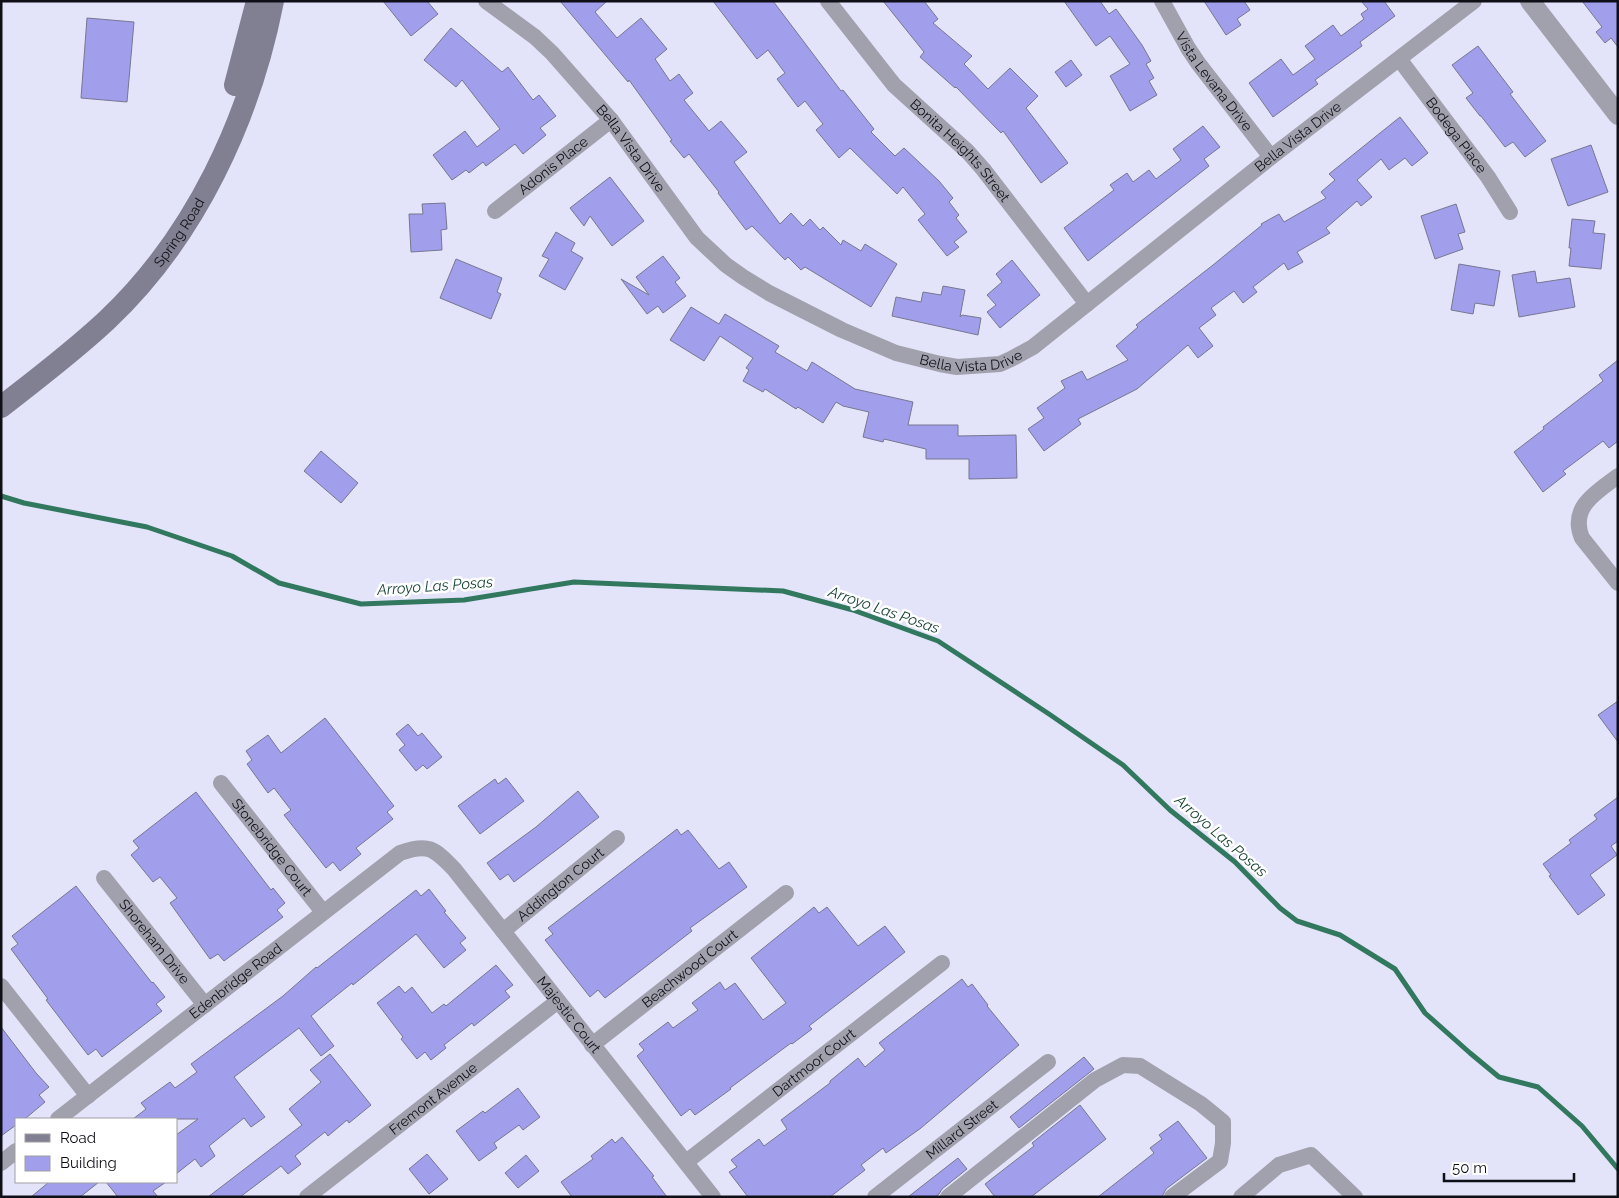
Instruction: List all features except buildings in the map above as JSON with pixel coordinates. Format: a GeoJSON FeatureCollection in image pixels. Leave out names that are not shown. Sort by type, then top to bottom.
{"type":"FeatureCollection","features":[{"type":"Feature","properties":{"kind":"main road","name":"Spring Road"},"geometry":{"type":"LineString","coordinates":[[1,388],[51,350],[95,312],[138,265],[180,206],[204,164],[232,97],[257,1]]}},
{"type":"Feature","properties":{"kind":"main road","name":"Spring Road"},"geometry":{"type":"LineString","coordinates":[[1,407],[84,341],[108,319],[154,269],[175,239],[209,183],[233,133],[261,51],[273,1]]}},
{"type":"Feature","properties":{"kind":"street","name":"Bella Vista Drive"},"geometry":{"type":"LineString","coordinates":[[486,1],[535,37],[552,53],[611,120],[698,238],[726,265],[769,293],[834,326],[896,352],[957,367],[1000,364],[1032,347],[1272,157],[1474,1]]}},
{"type":"Feature","properties":{"kind":"street","name":"Bonita Heights Street"},"geometry":{"type":"LineString","coordinates":[[828,1],[894,85],[968,152],[983,169],[1087,304]]}},
{"type":"Feature","properties":{"kind":"street","name":"Vista Levana Drive"},"geometry":{"type":"LineString","coordinates":[[1162,1],[1198,63],[1272,157]]}},
{"type":"Feature","properties":{"kind":"street"},"geometry":{"type":"LineString","coordinates":[[1530,1],[1618,115]]}},
{"type":"Feature","properties":{"kind":"street","name":"Bodega Place"},"geometry":{"type":"LineString","coordinates":[[1400,60],[1488,177],[1510,212]]}},
{"type":"Feature","properties":{"kind":"street","name":"Adonis Place"},"geometry":{"type":"LineString","coordinates":[[495,211],[611,120]]}},
{"type":"Feature","properties":{"kind":"street"},"geometry":{"type":"LineString","coordinates":[[1618,476],[1586,501],[1579,514],[1582,538],[1618,583]]}},
{"type":"Feature","properties":{"kind":"street","name":"Stonebridge Court"},"geometry":{"type":"LineString","coordinates":[[222,783],[323,912]]}},
{"type":"Feature","properties":{"kind":"street","name":"Addington Court"},"geometry":{"type":"LineString","coordinates":[[503,931],[618,838]]}},
{"type":"Feature","properties":{"kind":"street","name":"Edenbridge Road"},"geometry":{"type":"LineString","coordinates":[[59,1118],[400,853],[415,848]]}},
{"type":"Feature","properties":{"kind":"street","name":"Majestic Court"},"geometry":{"type":"LineString","coordinates":[[415,848],[430,849],[438,852],[454,869],[713,1197]]}},
{"type":"Feature","properties":{"kind":"street","name":"Shoreham Drive"},"geometry":{"type":"LineString","coordinates":[[104,878],[205,1005]]}},
{"type":"Feature","properties":{"kind":"street","name":"Beachwood Court"},"geometry":{"type":"LineString","coordinates":[[592,1045],[786,893]]}},
{"type":"Feature","properties":{"kind":"street","name":"Dartmoor Court"},"geometry":{"type":"LineString","coordinates":[[686,1162],[942,962]]}},
{"type":"Feature","properties":{"kind":"street"},"geometry":{"type":"LineString","coordinates":[[1,986],[88,1096]]}},
{"type":"Feature","properties":{"kind":"street","name":"Fremont Avenue"},"geometry":{"type":"LineString","coordinates":[[307,1197],[558,1002]]}},
{"type":"Feature","properties":{"kind":"street","name":"Millard Street"},"geometry":{"type":"LineString","coordinates":[[875,1197],[1048,1062]]}},
{"type":"Feature","properties":{"kind":"street"},"geometry":{"type":"LineString","coordinates":[[948,1197],[1095,1080],[1123,1064],[1140,1066],[1201,1104],[1223,1122],[1223,1143],[1220,1162],[1172,1197]]}},
{"type":"Feature","properties":{"kind":"street"},"geometry":{"type":"LineString","coordinates":[[1,1163],[15,1152]]}},
{"type":"Feature","properties":{"kind":"street"},"geometry":{"type":"LineString","coordinates":[[1241,1197],[1279,1165],[1311,1156],[1355,1197]]}},
{"type":"Feature","properties":{"kind":"waterway","name":"Arroyo Las Posas"},"geometry":{"type":"LineString","coordinates":[[1,496],[24,503],[147,527],[232,556],[279,583],[361,604],[464,600],[574,582],[783,591],[853,610],[938,641],[1123,765],[1170,810],[1235,862],[1280,908],[1297,921],[1340,935],[1395,969],[1425,1013],[1499,1077],[1538,1087],[1582,1126],[1618,1169]]}}]}
